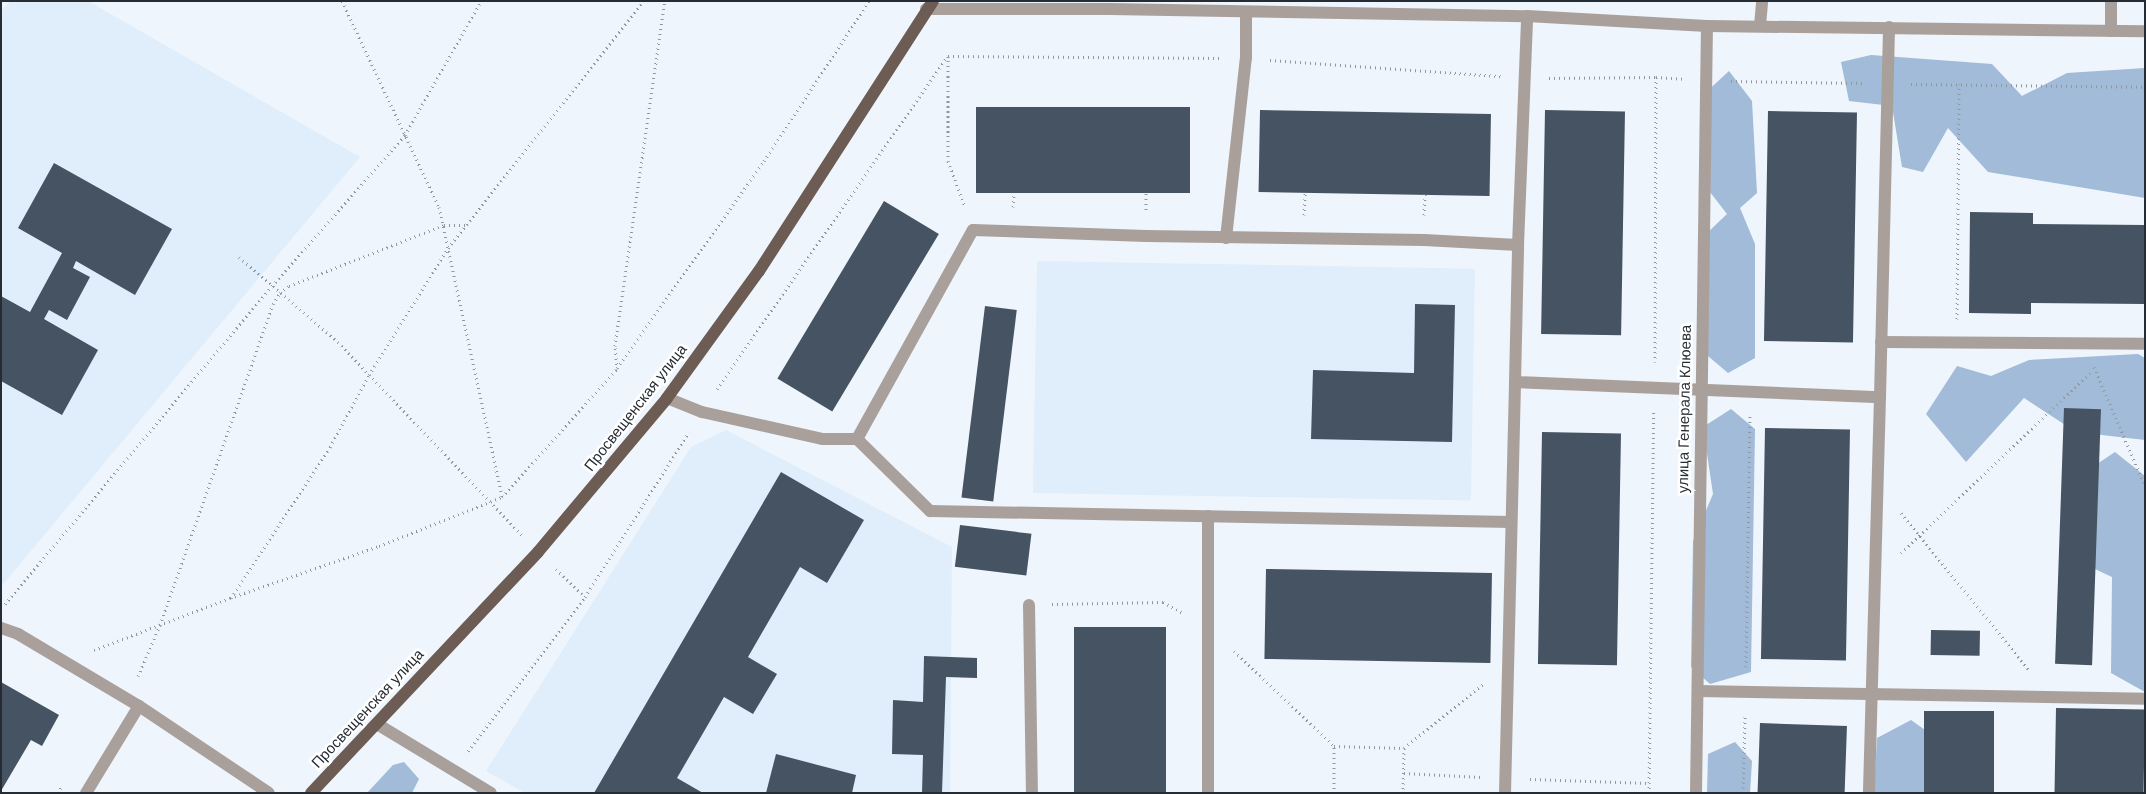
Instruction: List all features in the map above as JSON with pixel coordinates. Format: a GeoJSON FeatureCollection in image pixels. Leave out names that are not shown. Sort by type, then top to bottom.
{"type":"FeatureCollection","features":[{"type":"Feature","properties":{"kind":"main road","name":"Просвещенская улица"},"geometry":{"type":"LineString","coordinates":[[311,793],[538,552],[667,398],[759,271],[930,5]]}},
{"type":"Feature","properties":{"kind":"street"},"geometry":{"type":"LineString","coordinates":[[1097,1],[1109,9]]}},
{"type":"Feature","properties":{"kind":"street"},"geometry":{"type":"LineString","coordinates":[[1760,26],[1762,1]]}},
{"type":"Feature","properties":{"kind":"street"},"geometry":{"type":"LineString","coordinates":[[2111,1],[2111,31]]}},
{"type":"Feature","properties":{"kind":"street"},"geometry":{"type":"LineString","coordinates":[[930,5],[1527,16],[1707,26],[2145,31]]}},
{"type":"Feature","properties":{"kind":"street"},"geometry":{"type":"LineString","coordinates":[[1226,238],[1246,58],[1246,12]]}},
{"type":"Feature","properties":{"kind":"street"},"geometry":{"type":"LineString","coordinates":[[1505,793],[1509,663],[1510,522],[1527,16]]}},
{"type":"Feature","properties":{"kind":"street","name":"улица Генерала Клюева"},"geometry":{"type":"LineString","coordinates":[[1696,793],[1707,26]]}},
{"type":"Feature","properties":{"kind":"street"},"geometry":{"type":"LineString","coordinates":[[1869,793],[1889,27]]}},
{"type":"Feature","properties":{"kind":"street"},"geometry":{"type":"LineString","coordinates":[[856,439],[973,230],[1226,238],[1424,240],[1518,245]]}},
{"type":"Feature","properties":{"kind":"street"},"geometry":{"type":"LineString","coordinates":[[1881,342],[2145,344]]}},
{"type":"Feature","properties":{"kind":"street"},"geometry":{"type":"LineString","coordinates":[[1515,382],[1880,397]]}},
{"type":"Feature","properties":{"kind":"street"},"geometry":{"type":"LineString","coordinates":[[667,398],[702,412],[824,440],[856,439],[930,511],[1510,522]]}},
{"type":"Feature","properties":{"kind":"street"},"geometry":{"type":"LineString","coordinates":[[1208,516],[1208,793]]}},
{"type":"Feature","properties":{"kind":"street"},"geometry":{"type":"LineString","coordinates":[[1029,604],[1032,793]]}},
{"type":"Feature","properties":{"kind":"street"},"geometry":{"type":"LineString","coordinates":[[1,628],[18,634],[139,706],[269,793]]}},
{"type":"Feature","properties":{"kind":"street"},"geometry":{"type":"LineString","coordinates":[[1698,691],[2145,699]]}},
{"type":"Feature","properties":{"kind":"street"},"geometry":{"type":"LineString","coordinates":[[86,793],[139,706]]}},
{"type":"Feature","properties":{"kind":"street"},"geometry":{"type":"LineString","coordinates":[[377,724],[491,793]]}},
{"type":"Feature","properties":{"kind":"path"},"geometry":{"type":"LineString","coordinates":[[342,1],[438,207],[444,226],[502,497]]}},
{"type":"Feature","properties":{"kind":"path"},"geometry":{"type":"LineString","coordinates":[[1,608],[272,286],[405,135],[481,1]]}},
{"type":"Feature","properties":{"kind":"path"},"geometry":{"type":"LineString","coordinates":[[230,598],[330,447],[369,375],[448,248],[469,225],[644,1]]}},
{"type":"Feature","properties":{"kind":"path"},"geometry":{"type":"LineString","coordinates":[[617,369],[615,346],[665,1]]}},
{"type":"Feature","properties":{"kind":"path"},"geometry":{"type":"LineString","coordinates":[[65,661],[230,598],[379,546],[502,497],[617,369],[764,161],[869,1]]}},
{"type":"Feature","properties":{"kind":"path"},"geometry":{"type":"LineString","coordinates":[[948,56],[1246,58],[1526,78]]}},
{"type":"Feature","properties":{"kind":"path"},"geometry":{"type":"LineString","coordinates":[[948,56],[948,161],[973,230]]}},
{"type":"Feature","properties":{"kind":"path"},"geometry":{"type":"LineString","coordinates":[[454,770],[586,597],[702,412],[948,56]]}},
{"type":"Feature","properties":{"kind":"path"},"geometry":{"type":"LineString","coordinates":[[1957,343],[1959,84]]}},
{"type":"Feature","properties":{"kind":"path"},"geometry":{"type":"LineString","coordinates":[[139,706],[135,682],[160,625],[273,304],[280,293],[289,286],[444,226],[469,225]]}},
{"type":"Feature","properties":{"kind":"path"},"geometry":{"type":"LineString","coordinates":[[239,257],[338,342],[538,552],[586,597]]}},
{"type":"Feature","properties":{"kind":"path"},"geometry":{"type":"LineString","coordinates":[[2064,344],[2095,368],[2145,486]]}},
{"type":"Feature","properties":{"kind":"path"},"geometry":{"type":"LineString","coordinates":[[1875,578],[2120,344]]}},
{"type":"Feature","properties":{"kind":"path"},"geometry":{"type":"LineString","coordinates":[[1743,793],[1751,392]]}},
{"type":"Feature","properties":{"kind":"path"},"geometry":{"type":"LineString","coordinates":[[1877,484],[2052,698]]}},
{"type":"Feature","properties":{"kind":"path"},"geometry":{"type":"LineString","coordinates":[[1334,793],[1334,746],[1404,748],[1509,663]]}},
{"type":"Feature","properties":{"kind":"path"},"geometry":{"type":"LineString","coordinates":[[1403,793],[1404,748]]}},
{"type":"Feature","properties":{"kind":"shaded area"},"geometry":{"type":"Polygon","coordinates":[[[11,1],[88,1],[360,157],[1,587],[1,10],[11,1]]]}},
{"type":"Feature","properties":{"kind":"shaded area"},"geometry":{"type":"Polygon","coordinates":[[[1871,55],[1992,64],[2022,96],[2067,73],[2145,68],[2145,198],[1988,172],[1948,128],[1923,172],[1902,167],[1892,106],[1849,101],[1841,62],[1871,55]]]}},
{"type":"Feature","properties":{"kind":"shaded area"},"geometry":{"type":"Polygon","coordinates":[[[1729,71],[1752,101],[1757,193],[1740,208],[1755,244],[1755,358],[1728,373],[1708,356],[1705,235],[1727,214],[1703,183],[1702,96],[1729,71]]]}},
{"type":"Feature","properties":{"kind":"shaded area"},"geometry":{"type":"Polygon","coordinates":[[[1037,261],[1475,269],[1471,501],[1033,493],[1037,261]]]}},
{"type":"Feature","properties":{"kind":"shaded area"},"geometry":{"type":"Polygon","coordinates":[[[2138,354],[2145,358],[2145,440],[2076,432],[2024,398],[1966,462],[1926,414],[1957,366],[1991,376],[2029,360],[2138,354]]]}},
{"type":"Feature","properties":{"kind":"shaded area"},"geometry":{"type":"Polygon","coordinates":[[[1731,409],[1755,429],[1751,672],[1710,684],[1691,667],[1693,541],[1713,494],[1703,427],[1731,409]]]}},
{"type":"Feature","properties":{"kind":"shaded area"},"geometry":{"type":"Polygon","coordinates":[[[726,430],[952,547],[950,793],[525,793],[486,771],[691,447],[726,430]]]}},
{"type":"Feature","properties":{"kind":"shaded area"},"geometry":{"type":"Polygon","coordinates":[[[2115,452],[2145,476],[2145,692],[2111,673],[2112,577],[2069,557],[2067,484],[2115,452]]]}},
{"type":"Feature","properties":{"kind":"shaded area"},"geometry":{"type":"Polygon","coordinates":[[[1911,720],[1949,747],[1959,793],[1874,793],[1877,738],[1911,720]]]}},
{"type":"Feature","properties":{"kind":"shaded area"},"geometry":{"type":"Polygon","coordinates":[[[1735,742],[1752,761],[1750,793],[1707,793],[1708,754],[1735,742]]]}},
{"type":"Feature","properties":{"kind":"shaded area"},"geometry":{"type":"Polygon","coordinates":[[[404,762],[419,779],[412,793],[367,793],[393,765],[404,762]]]}},
{"type":"Feature","properties":{"kind":"building"},"geometry":{"type":"Polygon","coordinates":[[[976,107],[1190,107],[1190,193],[976,193],[976,107]]]}},
{"type":"Feature","properties":{"kind":"building"},"geometry":{"type":"Polygon","coordinates":[[[1260,110],[1491,114],[1490,196],[1259,192],[1260,110]]]}},
{"type":"Feature","properties":{"kind":"building"},"geometry":{"type":"Polygon","coordinates":[[[1545,110],[1625,111],[1621,335],[1541,334],[1545,110]]]}},
{"type":"Feature","properties":{"kind":"building"},"geometry":{"type":"Polygon","coordinates":[[[1768,111],[1857,113],[1853,343],[1764,341],[1768,111]]]}},
{"type":"Feature","properties":{"kind":"building"},"geometry":{"type":"Polygon","coordinates":[[[54,163],[172,229],[135,295],[76,261],[73,268],[90,277],[67,320],[49,310],[44,319],[98,350],[62,415],[1,381],[1,296],[30,312],[62,253],[18,228],[54,163]]]}},
{"type":"Feature","properties":{"kind":"building"},"geometry":{"type":"Polygon","coordinates":[[[884,201],[939,234],[832,411],[777,378],[884,201]]]}},
{"type":"Feature","properties":{"kind":"building"},"geometry":{"type":"Polygon","coordinates":[[[1970,212],[2033,213],[2033,224],[2145,225],[2145,304],[2031,303],[2031,314],[1969,313],[1970,212]]]}},
{"type":"Feature","properties":{"kind":"building"},"geometry":{"type":"Polygon","coordinates":[[[1415,304],[1455,305],[1452,442],[1311,439],[1313,370],[1414,373],[1415,304]]]}},
{"type":"Feature","properties":{"kind":"building"},"geometry":{"type":"Polygon","coordinates":[[[985,306],[1017,310],[993,501],[961,498],[985,306]]]}},
{"type":"Feature","properties":{"kind":"building"},"geometry":{"type":"Polygon","coordinates":[[[2064,408],[2101,409],[2092,665],[2055,664],[2064,408]]]}},
{"type":"Feature","properties":{"kind":"building"},"geometry":{"type":"Polygon","coordinates":[[[1765,428],[1850,429],[1846,660],[1761,659],[1765,428]]]}},
{"type":"Feature","properties":{"kind":"building"},"geometry":{"type":"Polygon","coordinates":[[[1542,432],[1621,433],[1617,665],[1538,664],[1542,432]]]}},
{"type":"Feature","properties":{"kind":"building"},"geometry":{"type":"Polygon","coordinates":[[[781,472],[864,520],[827,583],[800,567],[748,657],[777,674],[753,714],[724,697],[677,778],[703,793],[594,793],[781,472]]]}},
{"type":"Feature","properties":{"kind":"building"},"geometry":{"type":"Polygon","coordinates":[[[960,525],[1031,534],[1026,575],[955,567],[960,525]]]}},
{"type":"Feature","properties":{"kind":"building"},"geometry":{"type":"Polygon","coordinates":[[[1266,569],[1492,573],[1490,663],[1264,659],[1266,569]]]}},
{"type":"Feature","properties":{"kind":"building"},"geometry":{"type":"Polygon","coordinates":[[[1074,627],[1166,627],[1166,793],[1074,793],[1074,627]]]}},
{"type":"Feature","properties":{"kind":"building"},"geometry":{"type":"Polygon","coordinates":[[[1931,630],[1980,631],[1980,656],[1931,655],[1931,630]]]}},
{"type":"Feature","properties":{"kind":"building"},"geometry":{"type":"Polygon","coordinates":[[[924,656],[977,658],[977,678],[946,677],[942,793],[922,793],[923,755],[892,754],[893,700],[923,702],[924,656]]]}},
{"type":"Feature","properties":{"kind":"building"},"geometry":{"type":"Polygon","coordinates":[[[1,682],[59,715],[42,746],[31,740],[1,791],[1,682]]]}},
{"type":"Feature","properties":{"kind":"building"},"geometry":{"type":"Polygon","coordinates":[[[2056,708],[2145,710],[2144,793],[2055,793],[2056,708]]]}},
{"type":"Feature","properties":{"kind":"building"},"geometry":{"type":"Polygon","coordinates":[[[1924,711],[1994,711],[1994,793],[1924,793],[1924,711]]]}},
{"type":"Feature","properties":{"kind":"building"},"geometry":{"type":"Polygon","coordinates":[[[1760,723],[1847,726],[1845,793],[1758,793],[1760,723]]]}},
{"type":"Feature","properties":{"kind":"building"},"geometry":{"type":"Polygon","coordinates":[[[776,754],[856,775],[852,793],[766,793],[776,754]]]}}]}
